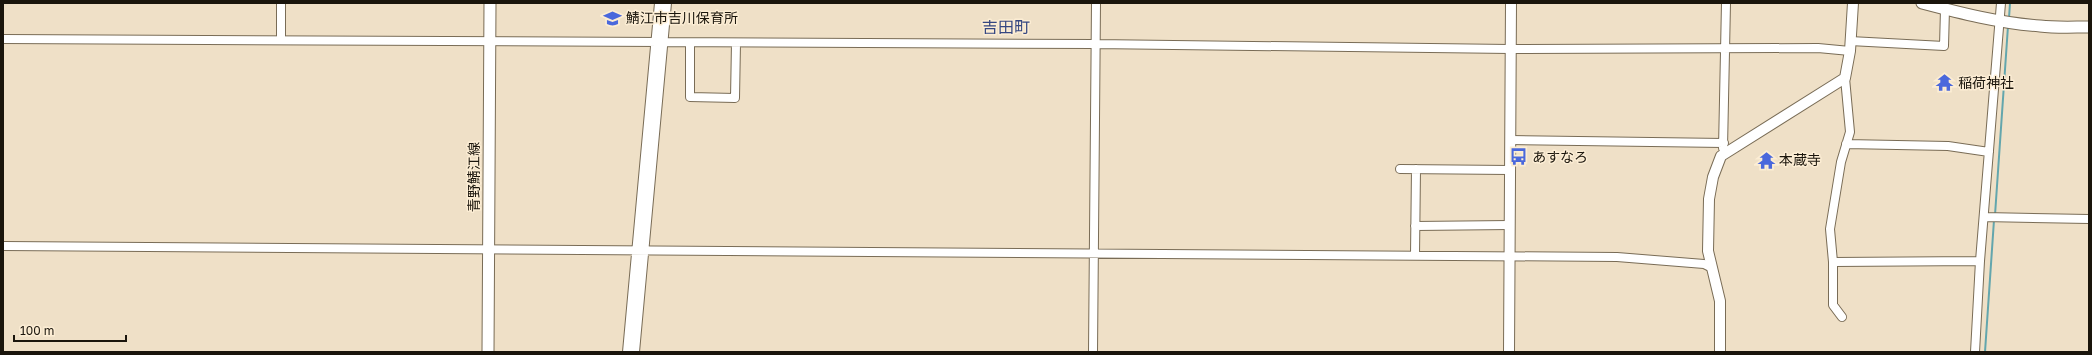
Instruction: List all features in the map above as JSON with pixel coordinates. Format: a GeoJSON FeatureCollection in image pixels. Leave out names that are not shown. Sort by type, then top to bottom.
{"type":"FeatureCollection","features":[{"type":"Feature","properties":{"kind":"main road","name":"青野鯖江線"},"geometry":{"type":"LineString","coordinates":[[488,352],[490,3]]}},
{"type":"Feature","properties":{"kind":"main road"},"geometry":{"type":"LineString","coordinates":[[1922,3],[1974,17],[2019,24],[2089,27]]}},
{"type":"Feature","properties":{"kind":"street"},"geometry":{"type":"LineString","coordinates":[[281,3],[281,40]]}},
{"type":"Feature","properties":{"kind":"street"},"geometry":{"type":"LineString","coordinates":[[635,352],[641,250],[659,42],[659,3]]}},
{"type":"Feature","properties":{"kind":"street"},"geometry":{"type":"LineString","coordinates":[[659,42],[667,3]]}},
{"type":"Feature","properties":{"kind":"street"},"geometry":{"type":"LineString","coordinates":[[1093,352],[1096,3]]}},
{"type":"Feature","properties":{"kind":"street"},"geometry":{"type":"LineString","coordinates":[[1510,352],[1511,3]]}},
{"type":"Feature","properties":{"kind":"street"},"geometry":{"type":"LineString","coordinates":[[1720,352],[1720,301],[1708,251],[1709,199],[1713,177],[1724,143],[1726,3]]}},
{"type":"Feature","properties":{"kind":"street"},"geometry":{"type":"LineString","coordinates":[[1842,317],[1833,304],[1833,262],[1830,229],[1840,162],[1850,132],[1845,78],[1850,46],[1853,3]]}},
{"type":"Feature","properties":{"kind":"street"},"geometry":{"type":"LineString","coordinates":[[1975,352],[1980,261],[1987,217],[1989,152],[2001,21],[2001,3]]}},
{"type":"Feature","properties":{"kind":"street"},"geometry":{"type":"LineString","coordinates":[[3,39],[1095,44],[1510,49],[1818,48],[1850,46],[1944,46],[1945,9]]}},
{"type":"Feature","properties":{"kind":"street"},"geometry":{"type":"LineString","coordinates":[[690,43],[690,97],[735,98],[736,43]]}},
{"type":"Feature","properties":{"kind":"street"},"geometry":{"type":"LineString","coordinates":[[1721,156],[1845,78]]}},
{"type":"Feature","properties":{"kind":"street"},"geometry":{"type":"LineString","coordinates":[[1510,140],[1724,143]]}},
{"type":"Feature","properties":{"kind":"street"},"geometry":{"type":"LineString","coordinates":[[1846,144],[1948,146],[1989,152]]}},
{"type":"Feature","properties":{"kind":"street"},"geometry":{"type":"LineString","coordinates":[[1400,169],[1510,170]]}},
{"type":"Feature","properties":{"kind":"street"},"geometry":{"type":"LineString","coordinates":[[1415,255],[1416,169]]}},
{"type":"Feature","properties":{"kind":"street"},"geometry":{"type":"LineString","coordinates":[[1987,217],[2089,219]]}},
{"type":"Feature","properties":{"kind":"street"},"geometry":{"type":"LineString","coordinates":[[1416,226],[1510,225]]}},
{"type":"Feature","properties":{"kind":"street"},"geometry":{"type":"LineString","coordinates":[[3,246],[1617,257],[1704,264],[1712,268]]}},
{"type":"Feature","properties":{"kind":"street"},"geometry":{"type":"LineString","coordinates":[[628,352],[641,250]]}},
{"type":"Feature","properties":{"kind":"street"},"geometry":{"type":"LineString","coordinates":[[1833,262],[1980,261]]}},
{"type":"Feature","properties":{"kind":"waterway"},"geometry":{"type":"LineString","coordinates":[[2009,18],[2010,3]]}},
{"type":"Feature","properties":{"kind":"waterway"},"geometry":{"type":"LineString","coordinates":[[1995,215],[2008,26]]}},
{"type":"Feature","properties":{"kind":"waterway"},"geometry":{"type":"LineString","coordinates":[[1985,352],[1994,220]]}},
{"type":"Feature","properties":{"kind":"place","name":"鯖江市吉川保育所"},"geometry":{"type":"Point","coordinates":[613,18]}},
{"type":"Feature","properties":{"kind":"place","name":"稲荷神社"},"geometry":{"type":"Point","coordinates":[1945,83]}},
{"type":"Feature","properties":{"kind":"place","name":"あすなろ"},"geometry":{"type":"Point","coordinates":[1519,157]}},
{"type":"Feature","properties":{"kind":"place","name":"本蔵寺"},"geometry":{"type":"Point","coordinates":[1766,160]}},
{"type":"Feature","properties":{"kind":"district","name":"吉田町"},"geometry":{"type":"Point","coordinates":[1006,27]}}]}
